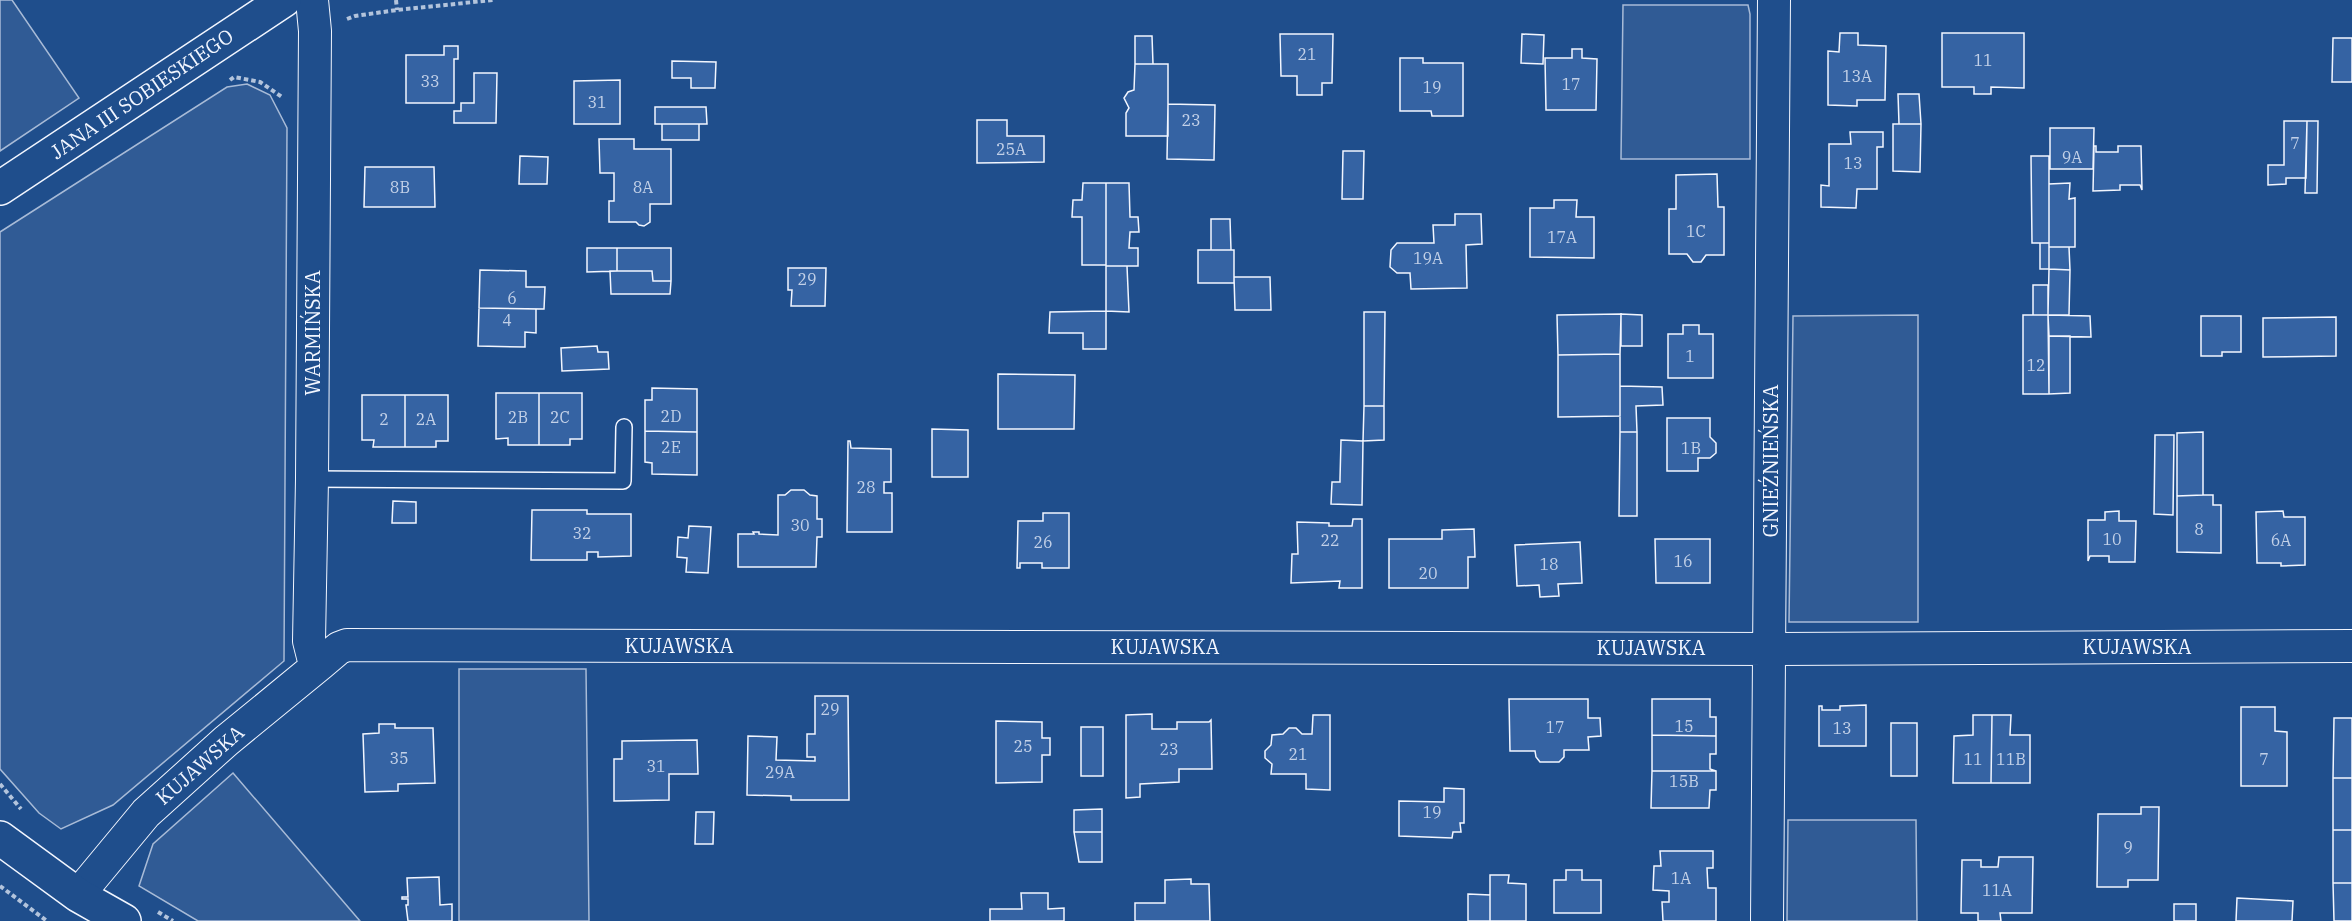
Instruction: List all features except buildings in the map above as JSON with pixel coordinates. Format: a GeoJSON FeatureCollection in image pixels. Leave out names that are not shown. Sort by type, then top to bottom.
{"type":"FeatureCollection","features":[{"type":"Feature","properties":{"kind":"street","name":"JANA III SOBIESKIEGO"},"geometry":{"type":"LineString","coordinates":[[0,188],[284,0]]}},
{"type":"Feature","properties":{"kind":"street","name":"WARMIŃSKA"},"geometry":{"type":"LineString","coordinates":[[312,0],[315,31],[309,641],[313,657],[320,664]]}},
{"type":"Feature","properties":{"kind":"street","name":"GNIEŹNIEŃSKA"},"geometry":{"type":"LineString","coordinates":[[1767,921],[1774,0]]}},
{"type":"Feature","properties":{"kind":"street","name":"KUJAWSKA"},"geometry":{"type":"LineString","coordinates":[[78,895],[146,813],[226,741],[344,646],[1770,648],[2352,646]]}},
{"type":"Feature","properties":{"kind":"street"},"geometry":{"type":"LineString","coordinates":[[0,838],[78,895],[139,916]]}},
{"type":"Feature","properties":{"kind":"lane"},"geometry":{"type":"LineString","coordinates":[[312,479],[623,481],[624,427]]}},
{"type":"Feature","properties":{"kind":"path"},"geometry":{"type":"LineString","coordinates":[[396,0],[397,10],[493,0]]}},
{"type":"Feature","properties":{"kind":"path"},"geometry":{"type":"LineString","coordinates":[[224,84],[234,77],[260,82],[290,100]]}},
{"type":"Feature","properties":{"kind":"path"},"geometry":{"type":"LineString","coordinates":[[0,886],[47,921]]}},
{"type":"Feature","properties":{"kind":"path"},"geometry":{"type":"LineString","coordinates":[[139,916],[172,921]]}},
{"type":"Feature","properties":{"kind":"shaded area"},"geometry":{"type":"Polygon","coordinates":[[[0,0],[12,0],[79,98],[0,151],[0,0]]]}},
{"type":"Feature","properties":{"kind":"shaded area"},"geometry":{"type":"Polygon","coordinates":[[[1623,5],[1748,5],[1750,14],[1750,159],[1621,159],[1623,5]]]}},
{"type":"Feature","properties":{"kind":"shaded area"},"geometry":{"type":"Polygon","coordinates":[[[247,84],[270,95],[287,128],[284,661],[113,805],[61,829],[39,813],[0,769],[0,232],[227,87],[247,84]]]}},
{"type":"Feature","properties":{"kind":"shaded area"},"geometry":{"type":"Polygon","coordinates":[[[1918,315],[1918,622],[1789,622],[1793,316],[1918,315]]]}},
{"type":"Feature","properties":{"kind":"shaded area"},"geometry":{"type":"Polygon","coordinates":[[[459,669],[586,669],[589,921],[459,921],[459,669]]]}},
{"type":"Feature","properties":{"kind":"shaded area"},"geometry":{"type":"Polygon","coordinates":[[[233,773],[360,921],[198,921],[139,886],[153,844],[233,773]]]}},
{"type":"Feature","properties":{"kind":"shaded area"},"geometry":{"type":"Polygon","coordinates":[[[1788,820],[1916,820],[1917,921],[1787,921],[1788,820]]]}}]}
